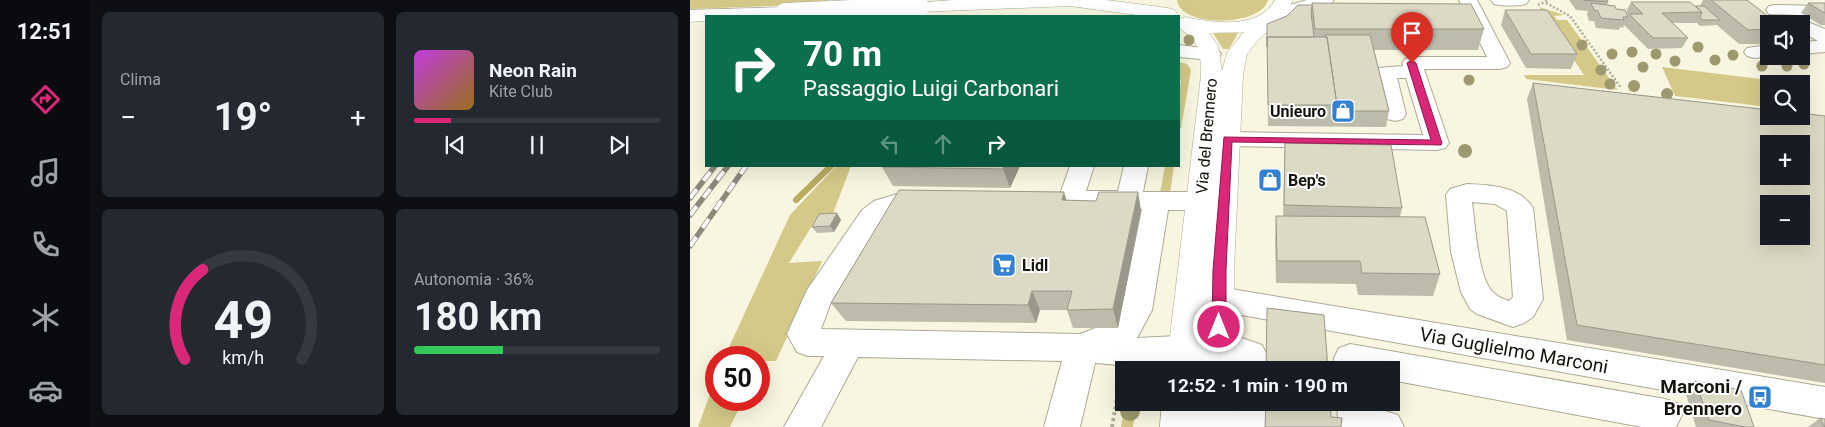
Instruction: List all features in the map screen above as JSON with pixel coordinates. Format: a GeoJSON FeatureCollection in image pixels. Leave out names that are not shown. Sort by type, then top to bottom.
{"type":"FeatureCollection","features":[{"type":"Feature","properties":{"kind":"main road"},"geometry":{"type":"LineString","coordinates":[[722,15],[1078,0]]}},
{"type":"Feature","properties":{"kind":"main road"},"geometry":{"type":"LineString","coordinates":[[1073,1],[1172,15]]}},
{"type":"Feature","properties":{"kind":"main road"},"geometry":{"type":"LineString","coordinates":[[1180,18],[1201,27],[1230,28],[1260,22],[1278,8]]}},
{"type":"Feature","properties":{"kind":"main road","name":"Via del Brennero"},"geometry":{"type":"LineString","coordinates":[[1183,359],[1215,314],[1232,74],[1237,53],[1250,36],[1278,8]]}},
{"type":"Feature","properties":{"kind":"main road"},"geometry":{"type":"LineString","coordinates":[[690,16],[705,16]]}},
{"type":"Feature","properties":{"kind":"main road","name":"Via del Brennero"},"geometry":{"type":"LineString","coordinates":[[1180,20],[1202,34],[1211,54],[1212,76],[1200,201],[1215,314]]}},
{"type":"Feature","properties":{"kind":"main road"},"geometry":{"type":"LineString","coordinates":[[1178,427],[1179,411]]}},
{"type":"Feature","properties":{"kind":"main road"},"geometry":{"type":"LineString","coordinates":[[1214,427],[1215,411]]}},
{"type":"Feature","properties":{"kind":"street"},"geometry":{"type":"LineString","coordinates":[[1278,8],[1325,0]]}},
{"type":"Feature","properties":{"kind":"street"},"geometry":{"type":"LineString","coordinates":[[1227,139],[1437,143],[1412,63],[1500,63],[1468,0]]}},
{"type":"Feature","properties":{"kind":"street"},"geometry":{"type":"LineString","coordinates":[[1500,0],[1520,0]]}},
{"type":"Feature","properties":{"kind":"street"},"geometry":{"type":"LineString","coordinates":[[1758,0],[1784,15]]}},
{"type":"Feature","properties":{"kind":"street"},"geometry":{"type":"LineString","coordinates":[[1775,10],[1825,11]]}},
{"type":"Feature","properties":{"kind":"street"},"geometry":{"type":"LineString","coordinates":[[1810,29],[1825,37]]}},
{"type":"Feature","properties":{"kind":"street"},"geometry":{"type":"LineString","coordinates":[[1810,47],[1825,46]]}},
{"type":"Feature","properties":{"kind":"street"},"geometry":{"type":"LineString","coordinates":[[1180,51],[1211,54]]}},
{"type":"Feature","properties":{"kind":"street"},"geometry":{"type":"LineString","coordinates":[[1395,114],[1385,72],[1415,72]]}},
{"type":"Feature","properties":{"kind":"street"},"geometry":{"type":"LineString","coordinates":[[1071,200],[1082,167]]}},
{"type":"Feature","properties":{"kind":"street"},"geometry":{"type":"LineString","coordinates":[[1128,200],[1136,167]]}},
{"type":"Feature","properties":{"kind":"street"},"geometry":{"type":"LineString","coordinates":[[1015,203],[1055,204],[1071,200],[1200,201]]}},
{"type":"Feature","properties":{"kind":"street"},"geometry":{"type":"LineString","coordinates":[[1082,348],[1125,330],[1137,310],[1157,201]]}},
{"type":"Feature","properties":{"kind":"street"},"geometry":{"type":"LineString","coordinates":[[955,203],[892,204],[879,209],[871,217],[818,298],[803,334],[808,342],[1082,348],[1183,359],[1201,343],[1215,314],[1233,290],[1253,305]]}},
{"type":"Feature","properties":{"kind":"street"},"geometry":{"type":"LineString","coordinates":[[1215,314],[1231,315],[1239,309],[1253,305]]}},
{"type":"Feature","properties":{"kind":"street","name":"Via Guglielmo Marconi"},"geometry":{"type":"LineString","coordinates":[[1253,305],[1825,403]]}},
{"type":"Feature","properties":{"kind":"street"},"geometry":{"type":"LineString","coordinates":[[1215,314],[1251,355],[1251,361]]}},
{"type":"Feature","properties":{"kind":"street"},"geometry":{"type":"LineString","coordinates":[[1513,314],[1515,350]]}},
{"type":"Feature","properties":{"kind":"street"},"geometry":{"type":"LineString","coordinates":[[802,427],[849,342]]}},
{"type":"Feature","properties":{"kind":"street"},"geometry":{"type":"LineString","coordinates":[[1062,427],[1082,348]]}},
{"type":"Feature","properties":{"kind":"street"},"geometry":{"type":"LineString","coordinates":[[1350,361],[1350,358],[1365,361]]}},
{"type":"Feature","properties":{"kind":"street"},"geometry":{"type":"LineString","coordinates":[[1400,368],[1667,421],[1652,374]]}},
{"type":"Feature","properties":{"kind":"street"},"geometry":{"type":"LineString","coordinates":[[1249,427],[1250,411]]}},
{"type":"Feature","properties":{"kind":"street"},"geometry":{"type":"LineString","coordinates":[[1355,411],[1356,421],[1386,427]]}},
{"type":"Feature","properties":{"kind":"path"},"geometry":{"type":"LineString","coordinates":[[1546,2],[1570,16],[1621,88]]}},
{"type":"Feature","properties":{"kind":"path"},"geometry":{"type":"LineString","coordinates":[[1125,361],[1126,352]]}},
{"type":"Feature","properties":{"kind":"path"},"geometry":{"type":"LineString","coordinates":[[1112,427],[1116,411]]}},
{"type":"Feature","properties":{"kind":"shaded area"},"geometry":{"type":"Polygon","coordinates":[[[690,0],[828,0],[824,4],[690,9],[690,0]]]}},
{"type":"Feature","properties":{"kind":"shaded area"},"geometry":{"type":"Polygon","coordinates":[[[1177,0],[1268,0],[1262,9],[1251,15],[1221,21],[1192,16],[1181,9],[1177,0]]]}},
{"type":"Feature","properties":{"kind":"shaded area"},"geometry":{"type":"Polygon","coordinates":[[[1539,7],[1564,15],[1554,16],[1557,20],[1567,20],[1618,90],[1526,79],[1524,75],[1584,75],[1539,7]]]}},
{"type":"Feature","properties":{"kind":"shaded area"},"geometry":{"type":"Polygon","coordinates":[[[1213,33],[1238,33],[1229,49],[1223,49],[1213,33]]]}},
{"type":"Feature","properties":{"kind":"shaded area"},"geometry":{"type":"Polygon","coordinates":[[[1180,62],[1187,64],[1191,70],[1180,128],[1180,86],[1180,62]]]}},
{"type":"Feature","properties":{"kind":"shaded area"},"geometry":{"type":"Polygon","coordinates":[[[1662,67],[1760,79],[1760,106],[1675,96],[1662,67]]]}},
{"type":"Feature","properties":{"kind":"shaded area"},"geometry":{"type":"Polygon","coordinates":[[[835,167],[851,167],[832,216],[818,216],[789,263],[822,261],[776,361],[770,361],[770,346],[730,346],[790,215],[835,167]]]}},
{"type":"Feature","properties":{"kind":"shaded area"},"geometry":{"type":"Polygon","coordinates":[[[1165,167],[1174,167],[1170,193],[1160,193],[1165,167]]]}},
{"type":"Feature","properties":{"kind":"shaded area"},"geometry":{"type":"Polygon","coordinates":[[[705,408],[705,411],[738,411],[730,427],[698,427],[705,408]]]}},
{"type":"Feature","properties":{"kind":"shaded area"},"geometry":{"type":"Polygon","coordinates":[[[1124,411],[1136,411],[1133,427],[1121,427],[1124,411]]]}},
{"type":"Feature","properties":{"kind":"building"},"geometry":{"type":"Polygon","coordinates":[[[1583,0],[1607,0],[1608,2],[1583,0]]]}},
{"type":"Feature","properties":{"kind":"building"},"geometry":{"type":"Polygon","coordinates":[[[1711,0],[1747,0],[1766,15],[1760,15],[1760,29],[1748,30],[1711,0]]]}},
{"type":"Feature","properties":{"kind":"building"},"geometry":{"type":"Polygon","coordinates":[[[1631,2],[1690,2],[1702,12],[1662,13],[1688,38],[1653,38],[1629,14],[1643,14],[1631,2]]]}},
{"type":"Feature","properties":{"kind":"building"},"geometry":{"type":"Polygon","coordinates":[[[1312,3],[1471,4],[1484,29],[1315,29],[1312,3]]]}},
{"type":"Feature","properties":{"kind":"building"},"geometry":{"type":"Polygon","coordinates":[[[1591,3],[1615,6],[1616,9],[1625,10],[1628,17],[1623,17],[1624,20],[1601,18],[1591,3]]]}},
{"type":"Feature","properties":{"kind":"building"},"geometry":{"type":"Polygon","coordinates":[[[1808,3],[1825,3],[1825,13],[1808,3]]]}},
{"type":"Feature","properties":{"kind":"building"},"geometry":{"type":"Polygon","coordinates":[[[1298,5],[1312,5],[1314,37],[1267,37],[1267,24],[1287,16],[1298,5]]]}},
{"type":"Feature","properties":{"kind":"building"},"geometry":{"type":"Polygon","coordinates":[[[1696,6],[1704,6],[1720,20],[1703,20],[1700,17],[1702,12],[1696,6]]]}},
{"type":"Feature","properties":{"kind":"building"},"geometry":{"type":"Polygon","coordinates":[[[1505,10],[1547,10],[1577,54],[1531,54],[1505,10]]]}},
{"type":"Feature","properties":{"kind":"building"},"geometry":{"type":"Polygon","coordinates":[[[1325,35],[1370,35],[1389,111],[1336,111],[1337,105],[1327,37],[1325,35]]]}},
{"type":"Feature","properties":{"kind":"building"},"geometry":{"type":"Polygon","coordinates":[[[1267,37],[1327,37],[1337,105],[1268,105],[1267,37]]]}},
{"type":"Feature","properties":{"kind":"building"},"geometry":{"type":"Polygon","coordinates":[[[1533,83],[1760,109],[1760,125],[1810,125],[1810,114],[1825,116],[1825,365],[1577,325],[1533,83]]]}},
{"type":"Feature","properties":{"kind":"building"},"geometry":{"type":"Polygon","coordinates":[[[1285,143],[1391,145],[1402,208],[1284,205],[1285,143]]]}},
{"type":"Feature","properties":{"kind":"building"},"geometry":{"type":"Polygon","coordinates":[[[882,167],[1004,167],[1003,169],[882,167]]]}},
{"type":"Feature","properties":{"kind":"building","name":"Lidl"},"geometry":{"type":"Polygon","coordinates":[[[899,190],[1064,192],[1062,200],[1096,201],[1099,192],[1138,192],[1113,309],[1067,310],[1072,291],[1032,291],[1028,305],[831,303],[899,190]]]}},
{"type":"Feature","properties":{"kind":"building"},"geometry":{"type":"Polygon","coordinates":[[[837,213],[830,226],[812,227],[819,214],[837,213]]]}},
{"type":"Feature","properties":{"kind":"building"},"geometry":{"type":"Polygon","coordinates":[[[1276,216],[1425,217],[1440,274],[1362,273],[1360,261],[1277,261],[1276,216]]]}},
{"type":"Feature","properties":{"kind":"building"},"geometry":{"type":"Polygon","coordinates":[[[1267,308],[1324,315],[1327,361],[1266,361],[1267,308]]]}},
{"type":"Feature","properties":{"kind":"building"},"geometry":{"type":"Polygon","coordinates":[[[1695,381],[1741,390],[1754,427],[1709,420],[1695,381]]]}},
{"type":"Feature","properties":{"kind":"building"},"geometry":{"type":"Polygon","coordinates":[[[1266,411],[1331,411],[1331,417],[1342,418],[1341,427],[1265,427],[1266,411]]]}},
{"type":"Feature","properties":{"kind":"building"},"geometry":{"type":"Polygon","coordinates":[[[1820,418],[1825,419],[1825,427],[1820,418]]]}},
{"type":"Feature","properties":{"kind":"waterway"},"geometry":{"type":"LineString","coordinates":[[796,200],[830,167]]}},
{"type":"Feature","properties":{"kind":"railway"},"geometry":{"type":"LineString","coordinates":[[826,15],[836,0]]}},
{"type":"Feature","properties":{"kind":"railway"},"geometry":{"type":"LineString","coordinates":[[836,15],[846,0]]}},
{"type":"Feature","properties":{"kind":"railway"},"geometry":{"type":"LineString","coordinates":[[851,15],[861,0]]}},
{"type":"Feature","properties":{"kind":"railway"},"geometry":{"type":"LineString","coordinates":[[690,198],[714,167]]}},
{"type":"Feature","properties":{"kind":"railway"},"geometry":{"type":"LineString","coordinates":[[690,215],[727,167]]}},
{"type":"Feature","properties":{"kind":"railway"},"geometry":{"type":"LineString","coordinates":[[690,246],[745,167]]}},
{"type":"Feature","properties":{"kind":"place","name":"Unieuro"},"geometry":{"type":"Point","coordinates":[1343,111]}},
{"type":"Feature","properties":{"kind":"place","name":"Bep's"},"geometry":{"type":"Point","coordinates":[1270,180]}},
{"type":"Feature","properties":{"kind":"place","name":"Lidl"},"geometry":{"type":"Point","coordinates":[1004,265]}},
{"type":"Feature","properties":{"kind":"place","name":"Marconi / Brennero"},"geometry":{"type":"Point","coordinates":[1760,397]}},
{"type":"Feature","properties":{"kind":"route"},"geometry":{"type":"LineString","coordinates":[[1219,327],[1227,139],[1437,143],[1412,63]]}}]}
